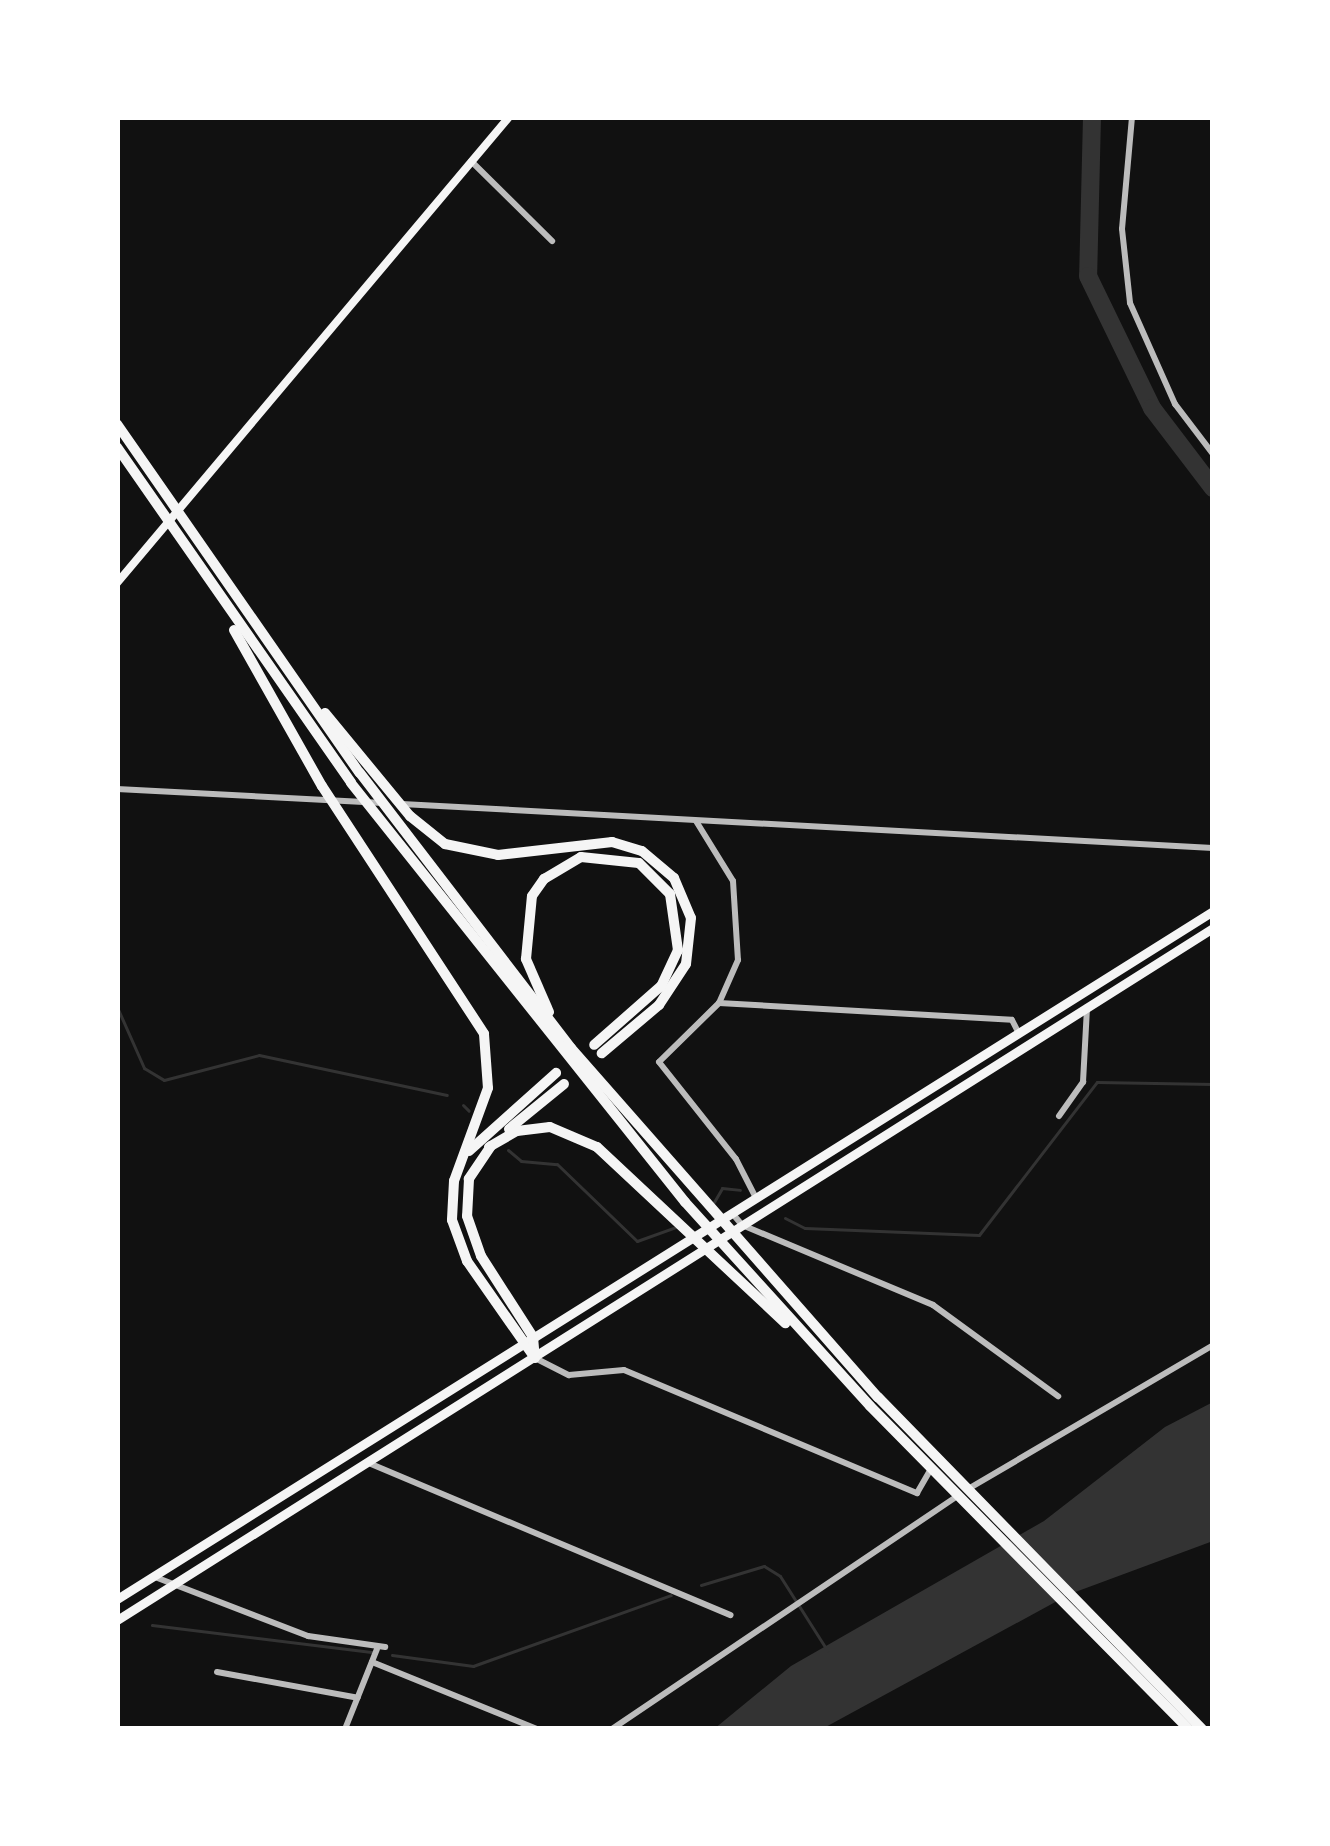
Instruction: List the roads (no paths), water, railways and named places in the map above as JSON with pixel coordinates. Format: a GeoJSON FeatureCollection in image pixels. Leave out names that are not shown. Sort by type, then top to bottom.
{"type":"FeatureCollection","features":[{"type":"Feature","properties":{"kind":"highway"},"geometry":{"type":"LineString","coordinates":[[117,424],[407,846],[680,1178]]}},
{"type":"Feature","properties":{"kind":"highway"},"geometry":{"type":"LineString","coordinates":[[117,447],[216,595],[407,846],[735,1260],[851,1386],[874,1402],[1202,1729]]}},
{"type":"Feature","properties":{"kind":"highway"},"geometry":{"type":"LineString","coordinates":[[216,595],[354,835],[484,1034],[490,1074],[452,1194],[455,1233],[520,1346],[535,1358]]}},
{"type":"Feature","properties":{"kind":"highway"},"geometry":{"type":"LineString","coordinates":[[233,598],[432,836],[485,856],[612,842],[651,856],[674,878],[692,918],[686,964],[668,996],[598,1049],[661,986],[680,939],[661,880],[639,863],[601,855],[544,878],[525,918],[526,959],[563,1032],[680,1178],[690,1198]]}},
{"type":"Feature","properties":{"kind":"highway"},"geometry":{"type":"LineString","coordinates":[[117,1599],[1213,911]]}},
{"type":"Feature","properties":{"kind":"highway"},"geometry":{"type":"LineString","coordinates":[[117,1620],[371,1464],[1213,928]]}},
{"type":"Feature","properties":{"kind":"highway"},"geometry":{"type":"LineString","coordinates":[[463,1158],[560,1078],[489,1147],[470,1179],[467,1216],[481,1256],[532,1337],[535,1358]]}},
{"type":"Feature","properties":{"kind":"highway"},"geometry":{"type":"LineString","coordinates":[[489,1147],[517,1131],[565,1130],[618,1163],[675,1218],[735,1260],[1188,1729]]}},
{"type":"Feature","properties":{"kind":"main road"},"geometry":{"type":"LineString","coordinates":[[117,583],[509,117]]}},
{"type":"Feature","properties":{"kind":"street"},"geometry":{"type":"LineString","coordinates":[[1132,117],[1122,230],[1130,303],[1175,404],[1213,454]]}},
{"type":"Feature","properties":{"kind":"street"},"geometry":{"type":"LineString","coordinates":[[471,161],[552,241]]}},
{"type":"Feature","properties":{"kind":"street"},"geometry":{"type":"LineString","coordinates":[[117,789],[1213,848]]}},
{"type":"Feature","properties":{"kind":"street"},"geometry":{"type":"LineString","coordinates":[[695,819],[722,856],[739,909],[738,960],[719,1004],[659,1062],[736,1159],[756,1198]]}},
{"type":"Feature","properties":{"kind":"street"},"geometry":{"type":"LineString","coordinates":[[719,1004],[1012,1020],[1019,1034]]}},
{"type":"Feature","properties":{"kind":"street"},"geometry":{"type":"LineString","coordinates":[[1059,1116],[1083,1082],[1087,1007]]}},
{"type":"Feature","properties":{"kind":"street"},"geometry":{"type":"LineString","coordinates":[[732,1213],[742,1225],[933,1305],[1058,1396]]}},
{"type":"Feature","properties":{"kind":"street"},"geometry":{"type":"LineString","coordinates":[[612,1729],[796,1600],[1213,1345]]}},
{"type":"Feature","properties":{"kind":"street"},"geometry":{"type":"LineString","coordinates":[[535,1358],[569,1375],[624,1370],[917,1492],[944,1448]]}},
{"type":"Feature","properties":{"kind":"street"},"geometry":{"type":"LineString","coordinates":[[371,1464],[731,1615]]}},
{"type":"Feature","properties":{"kind":"street"},"geometry":{"type":"LineString","coordinates":[[153,1576],[308,1636],[381,1647],[345,1729]]}},
{"type":"Feature","properties":{"kind":"street"},"geometry":{"type":"LineString","coordinates":[[372,1661],[537,1729]]}},
{"type":"Feature","properties":{"kind":"street"},"geometry":{"type":"LineString","coordinates":[[217,1672],[358,1698]]}},
{"type":"Feature","properties":{"kind":"waterway"},"geometry":{"type":"LineString","coordinates":[[1092,117],[1088,276],[1152,408],[1213,488]]}},
{"type":"Feature","properties":{"kind":"waterway"},"geometry":{"type":"LineString","coordinates":[[117,1007],[144,1068],[164,1080],[259,1055],[447,1095]]}},
{"type":"Feature","properties":{"kind":"waterway"},"geometry":{"type":"LineString","coordinates":[[785,1218],[805,1228],[979,1235],[1097,1082],[1213,1084]]}},
{"type":"Feature","properties":{"kind":"waterway"},"geometry":{"type":"LineString","coordinates":[[463,1105],[469,1111]]}},
{"type":"Feature","properties":{"kind":"waterway"},"geometry":{"type":"LineString","coordinates":[[508,1150],[521,1161],[557,1164],[637,1241],[676,1227]]}},
{"type":"Feature","properties":{"kind":"waterway"},"geometry":{"type":"LineString","coordinates":[[714,1202],[722,1188],[740,1190]]}},
{"type":"Feature","properties":{"kind":"waterway"},"geometry":{"type":"LineString","coordinates":[[701,1585],[764,1566],[780,1576],[827,1650]]}},
{"type":"Feature","properties":{"kind":"waterway"},"geometry":{"type":"LineString","coordinates":[[392,1655],[473,1666],[671,1595]]}},
{"type":"Feature","properties":{"kind":"waterway"},"geometry":{"type":"LineString","coordinates":[[152,1625],[373,1652]]}}]}
